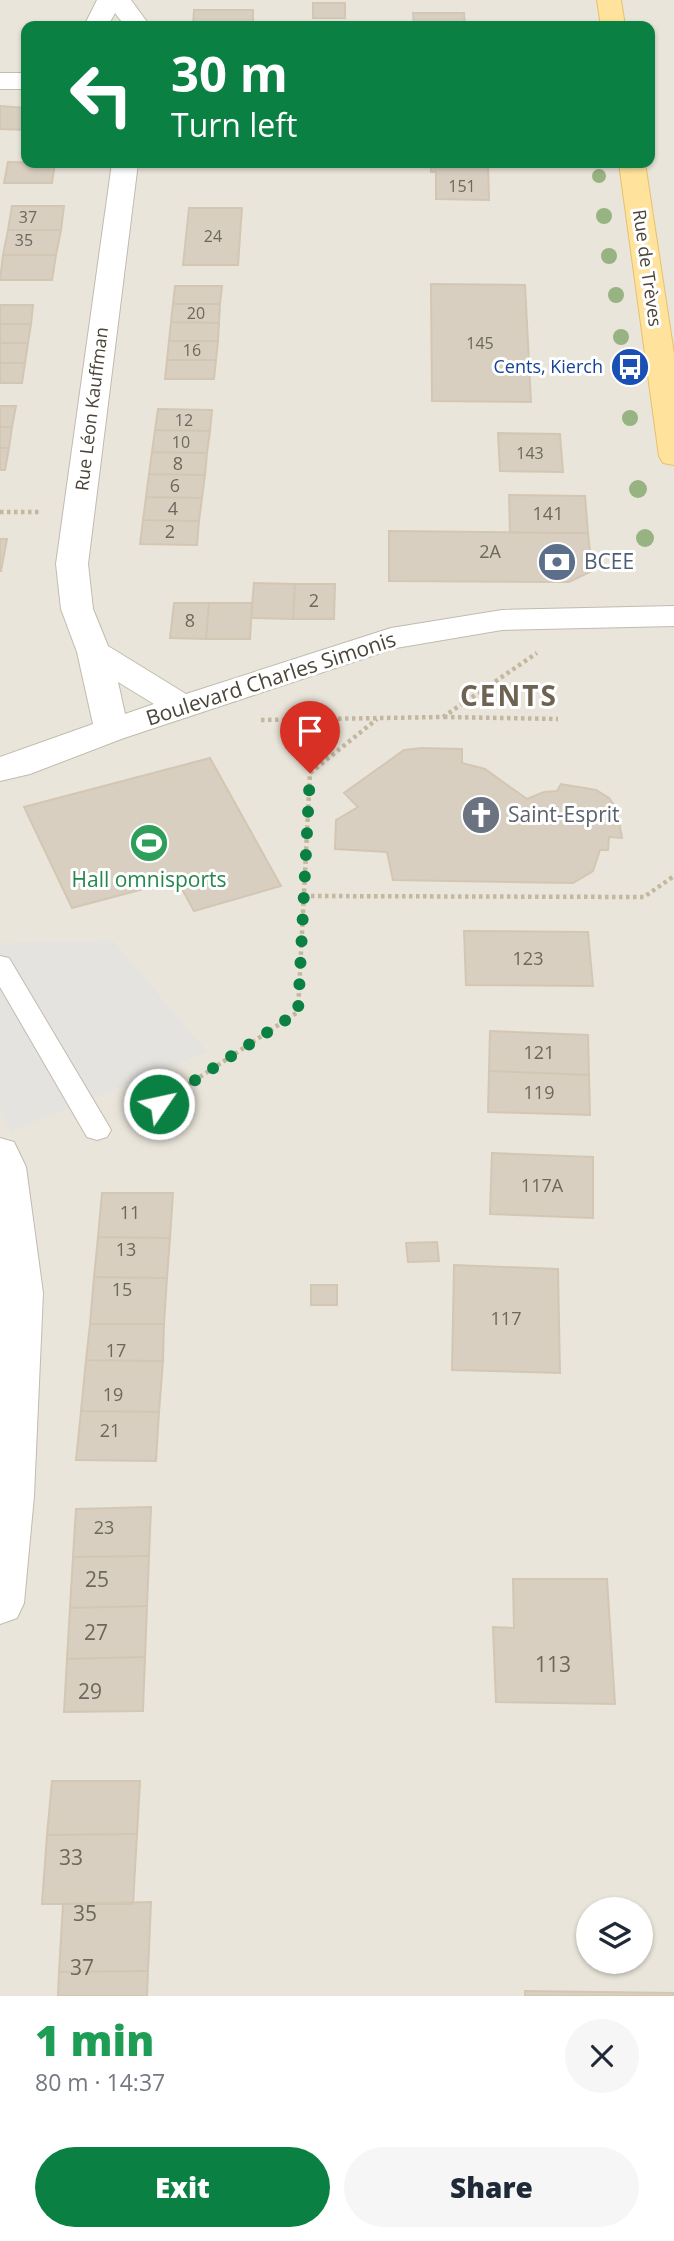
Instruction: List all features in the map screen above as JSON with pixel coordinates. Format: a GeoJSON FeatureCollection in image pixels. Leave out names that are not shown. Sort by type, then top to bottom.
{"type":"FeatureCollection","features":[{"type":"Feature","properties":{"kind":"main road"},"geometry":{"type":"LineString","coordinates":[[609,0],[612,21]]}},
{"type":"Feature","properties":{"kind":"main road","name":"Rue de Trèves"},"geometry":{"type":"LineString","coordinates":[[633,168],[674,456]]}},
{"type":"Feature","properties":{"kind":"street"},"geometry":{"type":"LineString","coordinates":[[98,21],[109,0]]}},
{"type":"Feature","properties":{"kind":"street"},"geometry":{"type":"LineString","coordinates":[[118,0],[134,21]]}},
{"type":"Feature","properties":{"kind":"street"},"geometry":{"type":"LineString","coordinates":[[0,81],[21,80]]}},
{"type":"Feature","properties":{"kind":"street","name":"Rue Léon Kauffman"},"geometry":{"type":"LineString","coordinates":[[112,730],[94,652],[77,610],[72,564],[124,168]]}},
{"type":"Feature","properties":{"kind":"street","name":"Boulevard Charles Simonis"},"geometry":{"type":"LineString","coordinates":[[0,769],[18,766],[112,730],[391,638],[502,620],[674,616]]}},
{"type":"Feature","properties":{"kind":"street"},"geometry":{"type":"LineString","coordinates":[[94,652],[197,703]]}},
{"type":"Feature","properties":{"kind":"street"},"geometry":{"type":"LineString","coordinates":[[0,1153],[6,1167],[22,1293],[5,1496],[0,1603]]}},
{"type":"Feature","properties":{"kind":"lane"},"geometry":{"type":"LineString","coordinates":[[0,965],[97,1130]]}},
{"type":"Feature","properties":{"kind":"path"},"geometry":{"type":"LineString","coordinates":[[443,717],[537,653]]}},
{"type":"Feature","properties":{"kind":"path"},"geometry":{"type":"LineString","coordinates":[[197,703],[225,720],[443,717],[558,719]]}},
{"type":"Feature","properties":{"kind":"path"},"geometry":{"type":"LineString","coordinates":[[159,1104],[298,1012],[310,773],[377,719]]}},
{"type":"Feature","properties":{"kind":"path"},"geometry":{"type":"LineString","coordinates":[[304,896],[644,897],[674,876]]}},
{"type":"Feature","properties":{"kind":"shaded area"},"geometry":{"type":"Polygon","coordinates":[[[0,0],[674,0],[674,1996],[0,1996],[0,0]]]}},
{"type":"Feature","properties":{"kind":"shaded area"},"geometry":{"type":"Polygon","coordinates":[[[113,941],[207,1052],[11,1132],[0,1110],[0,943],[113,941]]]}},
{"type":"Feature","properties":{"kind":"building"},"geometry":{"type":"Polygon","coordinates":[[[313,3],[345,3],[345,18],[313,18],[313,3]]]}},
{"type":"Feature","properties":{"kind":"building"},"geometry":{"type":"Polygon","coordinates":[[[194,10],[253,10],[253,21],[193,21],[194,10]]]}},
{"type":"Feature","properties":{"kind":"building"},"geometry":{"type":"Polygon","coordinates":[[[413,13],[464,13],[465,21],[414,21],[413,13]]]}},
{"type":"Feature","properties":{"kind":"building"},"geometry":{"type":"Polygon","coordinates":[[[0,106],[21,108],[21,130],[0,129],[0,106]]]}},
{"type":"Feature","properties":{"kind":"building"},"geometry":{"type":"Polygon","coordinates":[[[8,162],[21,162],[21,168],[54,168],[52,183],[4,183],[8,162]]]}},
{"type":"Feature","properties":{"kind":"building"},"geometry":{"type":"Polygon","coordinates":[[[431,168],[488,168],[489,200],[436,199],[436,172],[431,172],[431,168]]]}},
{"type":"Feature","properties":{"kind":"building"},"geometry":{"type":"Polygon","coordinates":[[[12,206],[64,206],[61,230],[8,230],[12,206]]]}},
{"type":"Feature","properties":{"kind":"building"},"geometry":{"type":"Polygon","coordinates":[[[189,208],[242,208],[238,265],[183,265],[189,208]]]}},
{"type":"Feature","properties":{"kind":"building"},"geometry":{"type":"Polygon","coordinates":[[[8,230],[61,230],[56,255],[3,255],[8,230]]]}},
{"type":"Feature","properties":{"kind":"building"},"geometry":{"type":"Polygon","coordinates":[[[3,255],[56,255],[52,280],[0,280],[3,255]]]}},
{"type":"Feature","properties":{"kind":"building"},"geometry":{"type":"Polygon","coordinates":[[[431,284],[525,285],[531,402],[432,401],[431,284]]]}},
{"type":"Feature","properties":{"kind":"building"},"geometry":{"type":"Polygon","coordinates":[[[175,286],[222,286],[220,304],[173,304],[175,286]]]}},
{"type":"Feature","properties":{"kind":"building"},"geometry":{"type":"Polygon","coordinates":[[[173,304],[220,304],[219,323],[171,322],[173,304]]]}},
{"type":"Feature","properties":{"kind":"building"},"geometry":{"type":"Polygon","coordinates":[[[0,305],[33,305],[31,324],[0,324],[0,305]]]}},
{"type":"Feature","properties":{"kind":"building"},"geometry":{"type":"Polygon","coordinates":[[[171,322],[219,323],[218,341],[169,341],[171,322]]]}},
{"type":"Feature","properties":{"kind":"building"},"geometry":{"type":"Polygon","coordinates":[[[0,324],[31,324],[28,343],[0,343],[0,324]]]}},
{"type":"Feature","properties":{"kind":"building"},"geometry":{"type":"Polygon","coordinates":[[[169,341],[218,341],[216,360],[167,360],[169,341]]]}},
{"type":"Feature","properties":{"kind":"building"},"geometry":{"type":"Polygon","coordinates":[[[0,343],[28,343],[25,363],[0,363],[0,343]]]}},
{"type":"Feature","properties":{"kind":"building"},"geometry":{"type":"Polygon","coordinates":[[[167,360],[216,360],[214,379],[165,379],[167,360]]]}},
{"type":"Feature","properties":{"kind":"building"},"geometry":{"type":"Polygon","coordinates":[[[0,363],[25,363],[22,383],[0,383],[0,363]]]}},
{"type":"Feature","properties":{"kind":"building"},"geometry":{"type":"Polygon","coordinates":[[[0,406],[16,406],[12,427],[0,427],[0,406]]]}},
{"type":"Feature","properties":{"kind":"building"},"geometry":{"type":"Polygon","coordinates":[[[158,409],[212,410],[210,431],[155,430],[158,409]]]}},
{"type":"Feature","properties":{"kind":"building"},"geometry":{"type":"Polygon","coordinates":[[[0,427],[12,427],[9,448],[0,448],[0,427]]]}},
{"type":"Feature","properties":{"kind":"building"},"geometry":{"type":"Polygon","coordinates":[[[155,430],[210,431],[207,453],[152,452],[155,430]]]}},
{"type":"Feature","properties":{"kind":"building"},"geometry":{"type":"Polygon","coordinates":[[[498,433],[560,434],[563,472],[500,471],[498,433]]]}},
{"type":"Feature","properties":{"kind":"building"},"geometry":{"type":"Polygon","coordinates":[[[0,448],[9,448],[5,470],[0,470],[0,448]]]}},
{"type":"Feature","properties":{"kind":"building"},"geometry":{"type":"Polygon","coordinates":[[[152,452],[207,453],[205,475],[149,474],[152,452]]]}},
{"type":"Feature","properties":{"kind":"building"},"geometry":{"type":"Polygon","coordinates":[[[149,474],[205,475],[202,498],[146,497],[149,474]]]}},
{"type":"Feature","properties":{"kind":"building"},"geometry":{"type":"Polygon","coordinates":[[[509,495],[585,496],[588,533],[510,533],[509,495]]]}},
{"type":"Feature","properties":{"kind":"building"},"geometry":{"type":"Polygon","coordinates":[[[146,497],[202,498],[199,521],[143,520],[146,497]]]}},
{"type":"Feature","properties":{"kind":"building"},"geometry":{"type":"Polygon","coordinates":[[[143,520],[199,521],[197,545],[140,544],[143,520]]]}},
{"type":"Feature","properties":{"kind":"building"},"geometry":{"type":"Polygon","coordinates":[[[389,531],[588,533],[592,571],[569,582],[389,581],[389,531]]]}},
{"type":"Feature","properties":{"kind":"building"},"geometry":{"type":"Polygon","coordinates":[[[0,539],[7,539],[1,571],[0,571],[0,539]]]}},
{"type":"Feature","properties":{"kind":"building"},"geometry":{"type":"Polygon","coordinates":[[[254,583],[295,584],[293,619],[251,618],[254,583]]]}},
{"type":"Feature","properties":{"kind":"building"},"geometry":{"type":"Polygon","coordinates":[[[295,584],[335,584],[334,619],[293,619],[295,584]]]}},
{"type":"Feature","properties":{"kind":"building"},"geometry":{"type":"Polygon","coordinates":[[[174,603],[209,603],[206,639],[170,638],[174,603]]]}},
{"type":"Feature","properties":{"kind":"building"},"geometry":{"type":"Polygon","coordinates":[[[209,603],[252,603],[250,639],[206,639],[209,603]]]}},
{"type":"Feature","properties":{"kind":"building","name":"Saint-Esprit"},"geometry":{"type":"Polygon","coordinates":[[[462,749],[462,763],[485,769],[527,799],[544,792],[557,791],[561,784],[596,790],[609,798],[617,809],[622,838],[609,837],[608,850],[600,850],[593,871],[573,883],[393,880],[387,852],[335,849],[336,820],[358,807],[344,793],[404,750],[462,749]]]}},
{"type":"Feature","properties":{"kind":"building","name":"Hall omnisports"},"geometry":{"type":"Polygon","coordinates":[[[210,758],[281,886],[194,911],[177,880],[72,908],[24,807],[210,758]]]}},
{"type":"Feature","properties":{"kind":"building"},"geometry":{"type":"Polygon","coordinates":[[[464,931],[588,932],[593,986],[466,985],[464,931]]]}},
{"type":"Feature","properties":{"kind":"building"},"geometry":{"type":"Polygon","coordinates":[[[490,1031],[588,1035],[589,1075],[489,1071],[490,1031]]]}},
{"type":"Feature","properties":{"kind":"building"},"geometry":{"type":"Polygon","coordinates":[[[489,1071],[589,1075],[590,1115],[488,1112],[489,1071]]]}},
{"type":"Feature","properties":{"kind":"building"},"geometry":{"type":"Polygon","coordinates":[[[492,1153],[593,1157],[593,1218],[490,1214],[492,1153]]]}},
{"type":"Feature","properties":{"kind":"building"},"geometry":{"type":"Polygon","coordinates":[[[102,1193],[173,1193],[170,1238],[98,1237],[102,1193]]]}},
{"type":"Feature","properties":{"kind":"building"},"geometry":{"type":"Polygon","coordinates":[[[98,1237],[170,1238],[167,1278],[94,1277],[98,1237]]]}},
{"type":"Feature","properties":{"kind":"building"},"geometry":{"type":"Polygon","coordinates":[[[437,1242],[439,1261],[408,1262],[406,1243],[437,1242]]]}},
{"type":"Feature","properties":{"kind":"building"},"geometry":{"type":"Polygon","coordinates":[[[454,1265],[558,1269],[560,1373],[452,1370],[454,1265]]]}},
{"type":"Feature","properties":{"kind":"building"},"geometry":{"type":"Polygon","coordinates":[[[94,1277],[167,1278],[164,1324],[90,1324],[94,1277]]]}},
{"type":"Feature","properties":{"kind":"building"},"geometry":{"type":"Polygon","coordinates":[[[311,1285],[337,1285],[337,1305],[311,1305],[311,1285]]]}},
{"type":"Feature","properties":{"kind":"building"},"geometry":{"type":"Polygon","coordinates":[[[90,1324],[164,1324],[163,1361],[86,1360],[90,1324]]]}},
{"type":"Feature","properties":{"kind":"building"},"geometry":{"type":"Polygon","coordinates":[[[86,1360],[163,1361],[159,1412],[81,1411],[86,1360]]]}},
{"type":"Feature","properties":{"kind":"building"},"geometry":{"type":"Polygon","coordinates":[[[81,1411],[159,1412],[156,1461],[76,1460],[81,1411]]]}},
{"type":"Feature","properties":{"kind":"building"},"geometry":{"type":"Polygon","coordinates":[[[151,1507],[149,1556],[73,1557],[76,1509],[151,1507]]]}},
{"type":"Feature","properties":{"kind":"building"},"geometry":{"type":"Polygon","coordinates":[[[149,1556],[147,1606],[70,1608],[73,1557],[149,1556]]]}},
{"type":"Feature","properties":{"kind":"building"},"geometry":{"type":"Polygon","coordinates":[[[513,1579],[607,1579],[615,1704],[496,1702],[493,1627],[514,1628],[513,1579]]]}},
{"type":"Feature","properties":{"kind":"building"},"geometry":{"type":"Polygon","coordinates":[[[147,1606],[145,1657],[67,1659],[70,1608],[147,1606]]]}},
{"type":"Feature","properties":{"kind":"building"},"geometry":{"type":"Polygon","coordinates":[[[145,1657],[143,1711],[64,1712],[67,1659],[145,1657]]]}},
{"type":"Feature","properties":{"kind":"building"},"geometry":{"type":"Polygon","coordinates":[[[52,1781],[140,1781],[137,1834],[47,1835],[52,1781]]]}},
{"type":"Feature","properties":{"kind":"building"},"geometry":{"type":"Polygon","coordinates":[[[137,1834],[133,1904],[42,1904],[47,1835],[137,1834]]]}},
{"type":"Feature","properties":{"kind":"building"},"geometry":{"type":"Polygon","coordinates":[[[151,1902],[148,1971],[59,1972],[63,1904],[151,1902]]]}},
{"type":"Feature","properties":{"kind":"building"},"geometry":{"type":"Polygon","coordinates":[[[148,1971],[147,1996],[58,1996],[59,1972],[148,1971]]]}},
{"type":"Feature","properties":{"kind":"building"},"geometry":{"type":"Polygon","coordinates":[[[525,1991],[674,1993],[674,1996],[525,1996],[525,1991]]]}},
{"type":"Feature","properties":{"kind":"place","name":"Cents, Kierch"},"geometry":{"type":"Point","coordinates":[630,367]}},
{"type":"Feature","properties":{"kind":"place","name":"BCEE"},"geometry":{"type":"Point","coordinates":[557,562]}},
{"type":"Feature","properties":{"kind":"place","name":"Saint-Esprit"},"geometry":{"type":"Point","coordinates":[481,815]}},
{"type":"Feature","properties":{"kind":"place","name":"Hall omnisports"},"geometry":{"type":"Point","coordinates":[149,843]}},
{"type":"Feature","properties":{"kind":"district","name":"CENTS"},"geometry":{"type":"Point","coordinates":[509,696]}},
{"type":"Feature","properties":{"kind":"route"},"geometry":{"type":"LineString","coordinates":[[159,1104],[298,1012],[310,773]]}}]}
